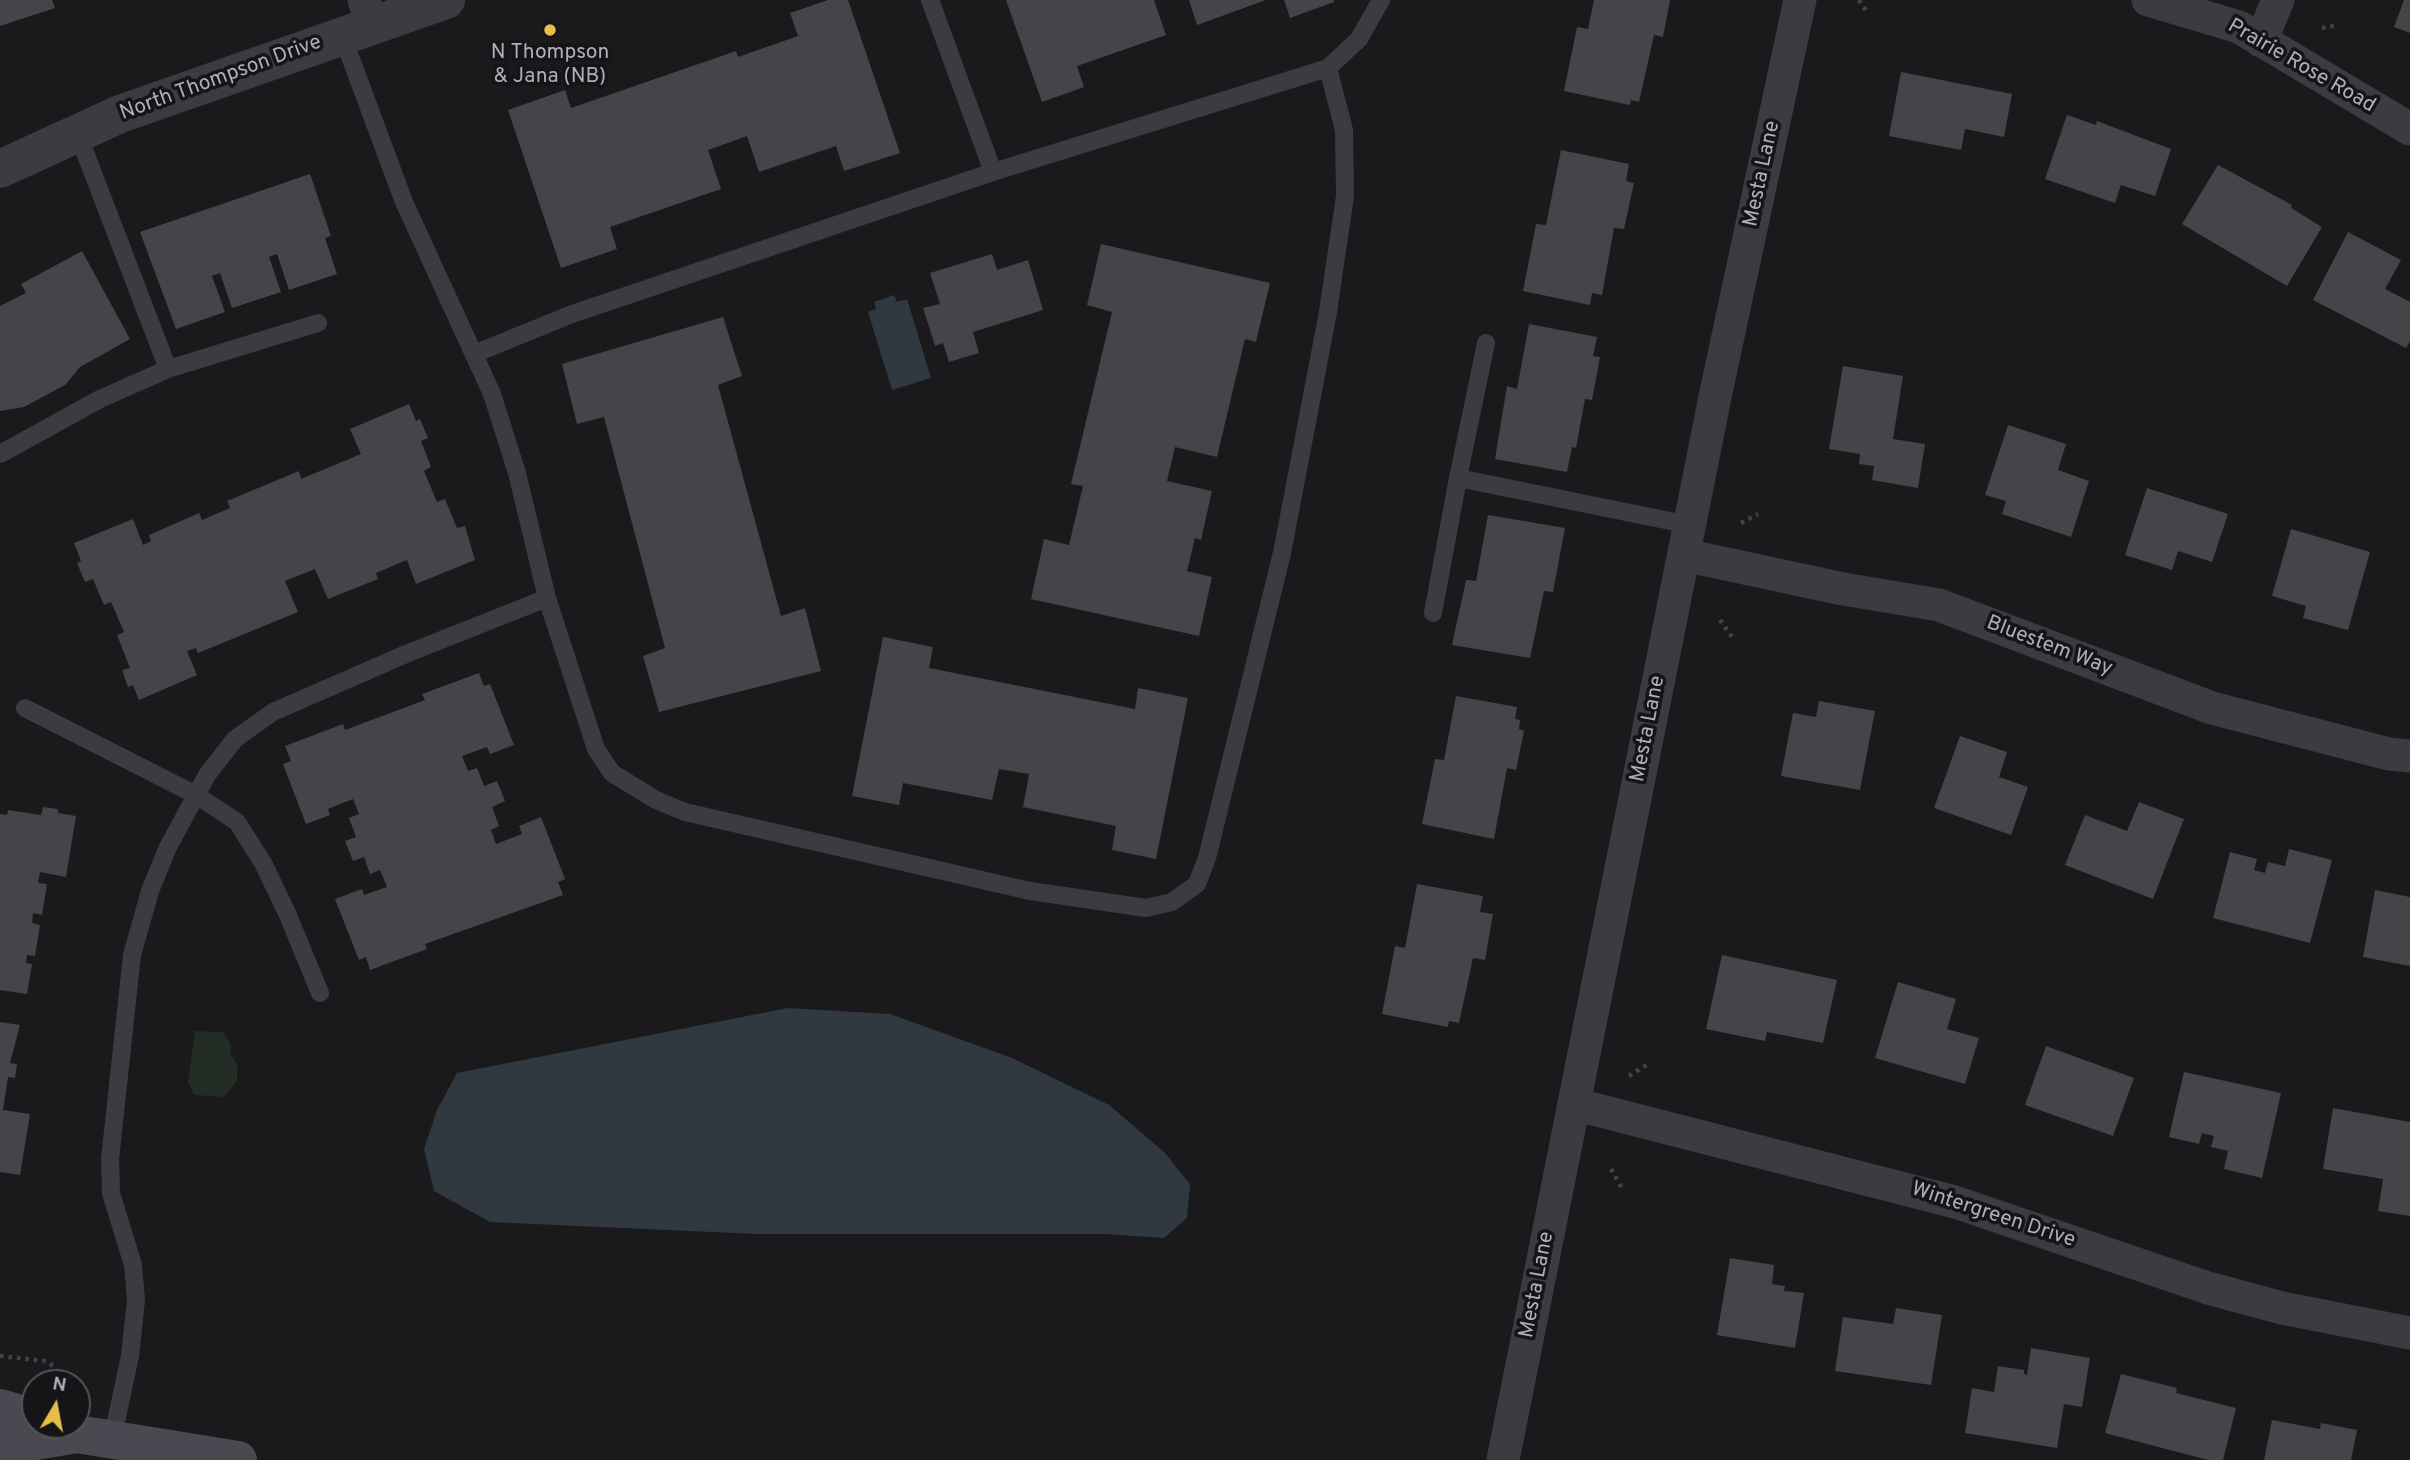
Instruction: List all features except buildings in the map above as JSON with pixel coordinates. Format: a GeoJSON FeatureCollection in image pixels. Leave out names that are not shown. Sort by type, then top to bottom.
{"type":"FeatureCollection","features":[{"type":"Feature","properties":{"kind":"main road"},"geometry":{"type":"LineString","coordinates":[[0,1408],[21,1414]]}},
{"type":"Feature","properties":{"kind":"main road"},"geometry":{"type":"LineString","coordinates":[[91,1435],[238,1460]]}},
{"type":"Feature","properties":{"kind":"main road"},"geometry":{"type":"LineString","coordinates":[[0,1447],[46,1439]]}},
{"type":"Feature","properties":{"kind":"street","name":"North Thompson Drive"},"geometry":{"type":"LineString","coordinates":[[0,169],[120,114],[359,20],[446,0]]}},
{"type":"Feature","properties":{"kind":"street","name":"Mesta Lane"},"geometry":{"type":"LineString","coordinates":[[1503,1460],[1687,540],[1800,0]]}},
{"type":"Feature","properties":{"kind":"street","name":"Prairie Rose Road"},"geometry":{"type":"LineString","coordinates":[[2148,0],[2239,27],[2410,129]]}},
{"type":"Feature","properties":{"kind":"street"},"geometry":{"type":"LineString","coordinates":[[2261,41],[2278,0]]}},
{"type":"Feature","properties":{"kind":"street","name":"Bluestem Way"},"geometry":{"type":"LineString","coordinates":[[1687,540],[1843,589],[1939,605],[2212,708],[2389,754],[2410,757]]}},
{"type":"Feature","properties":{"kind":"street","name":"Wintergreen Drive"},"geometry":{"type":"LineString","coordinates":[[1574,1104],[1955,1202],[2208,1288],[2282,1308],[2410,1333]]}},
{"type":"Feature","properties":{"kind":"lane"},"geometry":{"type":"LineString","coordinates":[[930,0],[993,172]]}},
{"type":"Feature","properties":{"kind":"lane"},"geometry":{"type":"LineString","coordinates":[[474,354],[572,314],[993,172],[1328,68],[1359,39],[1381,0]]}},
{"type":"Feature","properties":{"kind":"lane"},"geometry":{"type":"LineString","coordinates":[[359,20],[404,202],[492,394],[517,473],[547,598],[596,749],[612,773],[656,800],[685,813],[1030,891],[1146,908],[1172,902],[1197,884],[1207,858],[1282,553],[1328,312],[1345,196],[1344,130],[1328,68]]}},
{"type":"Feature","properties":{"kind":"lane"},"geometry":{"type":"LineString","coordinates":[[78,134],[168,369]]}},
{"type":"Feature","properties":{"kind":"lane"},"geometry":{"type":"LineString","coordinates":[[0,454],[100,399],[168,369],[318,323]]}},
{"type":"Feature","properties":{"kind":"lane"},"geometry":{"type":"LineString","coordinates":[[1433,613],[1486,344]]}},
{"type":"Feature","properties":{"kind":"lane"},"geometry":{"type":"LineString","coordinates":[[1458,478],[1687,540]]}},
{"type":"Feature","properties":{"kind":"lane"},"geometry":{"type":"LineString","coordinates":[[91,1416],[130,1356],[136,1300],[133,1265],[111,1193],[110,1159],[132,955],[150,891],[168,847],[196,795],[235,739],[273,712],[406,654],[547,598]]}},
{"type":"Feature","properties":{"kind":"lane"},"geometry":{"type":"LineString","coordinates":[[25,708],[196,795],[237,821],[263,863],[320,993]]}},
{"type":"Feature","properties":{"kind":"path"},"geometry":{"type":"LineString","coordinates":[[1859,0],[1867,12]]}},
{"type":"Feature","properties":{"kind":"path"},"geometry":{"type":"LineString","coordinates":[[2322,28],[2338,25]]}},
{"type":"Feature","properties":{"kind":"path"},"geometry":{"type":"LineString","coordinates":[[1741,523],[1758,514]]}},
{"type":"Feature","properties":{"kind":"path"},"geometry":{"type":"LineString","coordinates":[[1720,620],[1732,637]]}},
{"type":"Feature","properties":{"kind":"path"},"geometry":{"type":"LineString","coordinates":[[1629,1076],[1648,1064]]}},
{"type":"Feature","properties":{"kind":"path"},"geometry":{"type":"LineString","coordinates":[[1611,1169],[1623,1190]]}},
{"type":"Feature","properties":{"kind":"path"},"geometry":{"type":"LineString","coordinates":[[0,1356],[45,1361],[56,1369]]}},
{"type":"Feature","properties":{"kind":"shaded area"},"geometry":{"type":"Polygon","coordinates":[[[894,295],[897,302],[907,299],[931,378],[892,390],[868,312],[876,309],[874,302],[894,295]]]}},
{"type":"Feature","properties":{"kind":"shaded area"},"geometry":{"type":"Polygon","coordinates":[[[788,1008],[890,1014],[1012,1058],[1109,1105],[1165,1153],[1190,1184],[1187,1218],[1164,1238],[1105,1234],[756,1234],[490,1222],[434,1191],[424,1149],[437,1110],[457,1073],[788,1008]]]}},
{"type":"Feature","properties":{"kind":"shaded area"},"geometry":{"type":"Polygon","coordinates":[[[195,1031],[223,1032],[231,1045],[230,1053],[237,1065],[237,1081],[224,1097],[194,1095],[188,1082],[195,1031]]]}},
{"type":"Feature","properties":{"kind":"place","name":"N Thompson & Jana (NB)"},"geometry":{"type":"Point","coordinates":[550,30]}}]}
